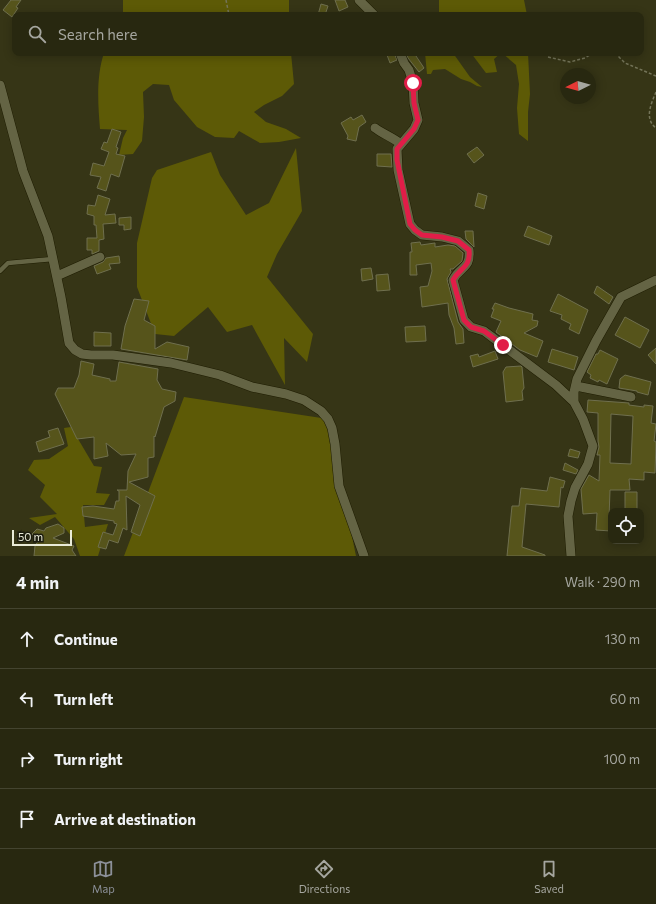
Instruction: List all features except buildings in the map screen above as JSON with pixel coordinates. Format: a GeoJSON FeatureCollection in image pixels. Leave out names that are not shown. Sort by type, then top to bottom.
{"type":"FeatureCollection","features":[{"type":"Feature","properties":{"kind":"street"},"geometry":{"type":"LineString","coordinates":[[359,0],[371,12]]}},
{"type":"Feature","properties":{"kind":"street"},"geometry":{"type":"LineString","coordinates":[[401,56],[409,70],[413,83],[414,103],[418,120],[414,129],[397,149],[397,160],[410,224],[422,235],[442,237],[458,241],[469,250],[470,259],[453,280],[464,320],[471,327],[484,331],[521,358],[556,385],[574,402],[583,419],[593,446],[588,464],[575,488],[570,502],[568,516],[571,556]]}},
{"type":"Feature","properties":{"kind":"street"},"geometry":{"type":"LineString","coordinates":[[0,85],[23,171],[48,236],[69,343],[75,350],[82,354],[113,355],[178,364],[220,375],[252,387],[286,394],[304,400],[321,411],[328,419],[332,428],[339,486],[364,556]]}},
{"type":"Feature","properties":{"kind":"street"},"geometry":{"type":"LineString","coordinates":[[375,128],[382,133],[392,136],[401,144]]}},
{"type":"Feature","properties":{"kind":"street"},"geometry":{"type":"LineString","coordinates":[[57,276],[100,257]]}},
{"type":"Feature","properties":{"kind":"street"},"geometry":{"type":"LineString","coordinates":[[574,402],[577,379],[596,341],[621,297],[656,280]]}},
{"type":"Feature","properties":{"kind":"street"},"geometry":{"type":"LineString","coordinates":[[576,386],[631,397]]}},
{"type":"Feature","properties":{"kind":"lane"},"geometry":{"type":"LineString","coordinates":[[0,271],[8,264],[53,259]]}},
{"type":"Feature","properties":{"kind":"path"},"geometry":{"type":"LineString","coordinates":[[226,0],[228,12]]}},
{"type":"Feature","properties":{"kind":"path"},"geometry":{"type":"LineString","coordinates":[[548,57],[570,62],[588,56]]}},
{"type":"Feature","properties":{"kind":"path"},"geometry":{"type":"LineString","coordinates":[[618,56],[625,63],[656,76]]}},
{"type":"Feature","properties":{"kind":"path"},"geometry":{"type":"LineString","coordinates":[[656,92],[650,106],[649,118],[653,126],[656,128]]}},
{"type":"Feature","properties":{"kind":"shaded area"},"geometry":{"type":"Polygon","coordinates":[[[123,0],[289,0],[289,12],[123,12],[123,0]]]}},
{"type":"Feature","properties":{"kind":"shaded area"},"geometry":{"type":"Polygon","coordinates":[[[439,0],[524,0],[526,12],[439,12],[439,0]]]}},
{"type":"Feature","properties":{"kind":"shaded area"},"geometry":{"type":"Polygon","coordinates":[[[103,56],[291,56],[294,84],[282,96],[254,112],[266,122],[286,129],[301,138],[279,142],[260,143],[239,131],[234,138],[215,137],[197,127],[174,100],[169,85],[153,84],[143,92],[144,117],[142,141],[133,154],[119,155],[123,138],[127,130],[100,129],[98,100],[101,62],[103,56]]]}},
{"type":"Feature","properties":{"kind":"shaded area"},"geometry":{"type":"Polygon","coordinates":[[[425,56],[455,56],[470,77],[482,87],[461,79],[445,69],[433,70],[431,74],[427,74],[425,56]]]}},
{"type":"Feature","properties":{"kind":"shaded area"},"geometry":{"type":"Polygon","coordinates":[[[473,56],[498,56],[494,59],[497,72],[486,73],[473,56]]]}},
{"type":"Feature","properties":{"kind":"shaded area"},"geometry":{"type":"Polygon","coordinates":[[[506,56],[528,56],[530,94],[528,112],[528,141],[519,134],[517,108],[519,84],[516,65],[506,56]]]}},
{"type":"Feature","properties":{"kind":"shaded area"},"geometry":{"type":"Polygon","coordinates":[[[296,148],[302,211],[277,254],[267,277],[313,334],[307,362],[284,338],[285,385],[252,325],[227,332],[208,307],[174,336],[155,334],[137,287],[137,243],[152,178],[157,170],[211,152],[220,175],[246,215],[269,203],[296,148]]]}},
{"type":"Feature","properties":{"kind":"shaded area"},"geometry":{"type":"Polygon","coordinates":[[[184,397],[328,419],[356,556],[124,556],[184,397]]]}},
{"type":"Feature","properties":{"kind":"shaded area"},"geometry":{"type":"Polygon","coordinates":[[[71,427],[94,466],[102,467],[96,493],[110,494],[104,505],[83,505],[85,527],[108,524],[98,556],[80,556],[74,539],[55,517],[40,525],[29,518],[57,514],[40,497],[45,485],[28,470],[34,460],[49,459],[68,446],[64,428],[71,427]]]}},
{"type":"Feature","properties":{"kind":"route"},"geometry":{"type":"LineString","coordinates":[[413,83],[414,103],[418,120],[414,129],[397,149],[397,160],[410,224],[422,235],[442,237],[458,241],[469,250],[470,259],[453,280],[464,320],[471,327],[484,331],[503,345]]}}]}
